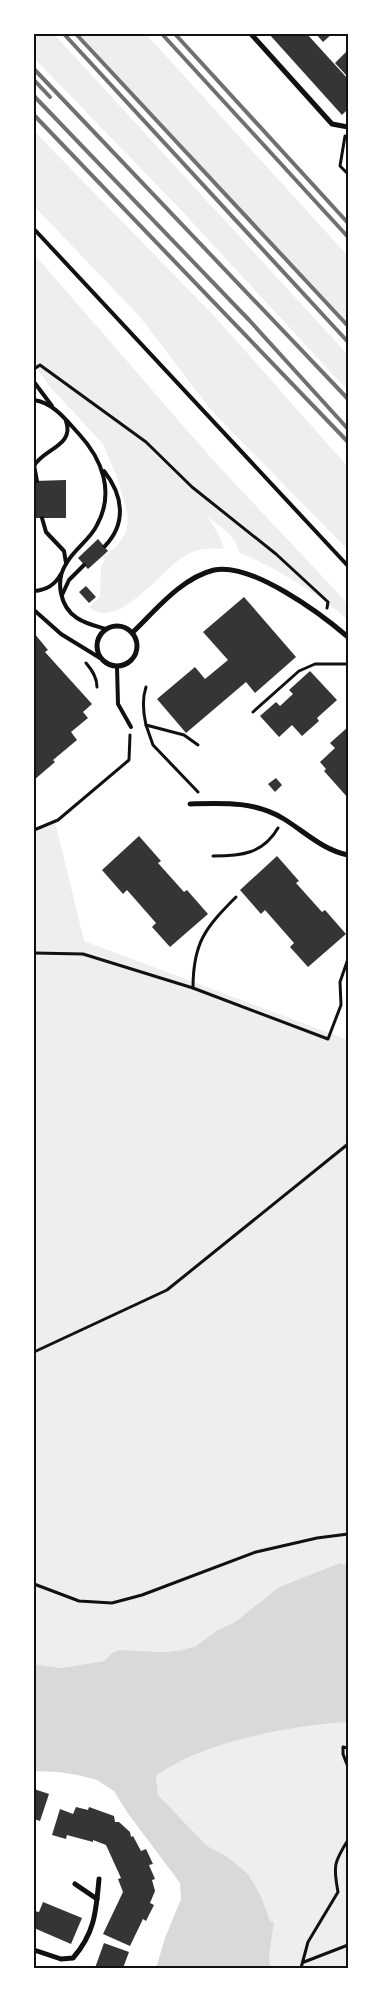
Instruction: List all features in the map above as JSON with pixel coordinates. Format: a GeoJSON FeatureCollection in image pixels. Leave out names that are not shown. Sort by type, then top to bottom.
{"type":"FeatureCollection","features":[{"type":"Feature","properties":{"kind":"street"},"geometry":{"type":"LineString","coordinates":[[251,34],[332,124],[347,128]]}},
{"type":"Feature","properties":{"kind":"street"},"geometry":{"type":"LineString","coordinates":[[132,633],[179,589],[201,575],[214,570],[243,571],[291,596],[326,619],[348,637]]}},
{"type":"Feature","properties":{"kind":"street"},"geometry":{"type":"LineString","coordinates":[[117,626],[123,627],[132,633],[137,644],[135,655],[128,663],[117,667],[105,663],[100,658],[97,646],[98,640],[106,629],[117,626]]}},
{"type":"Feature","properties":{"kind":"street"},"geometry":{"type":"LineString","coordinates":[[190,804],[246,804],[283,818],[323,846],[337,853],[348,855]]}},
{"type":"Feature","properties":{"kind":"street"},"geometry":{"type":"LineString","coordinates":[[34,1950],[61,1959],[73,1958],[80,1950],[94,1921],[99,1879]]}},
{"type":"Feature","properties":{"kind":"street"},"geometry":{"type":"LineString","coordinates":[[75,1884],[97,1899]]}},
{"type":"Feature","properties":{"kind":"lane"},"geometry":{"type":"LineString","coordinates":[[34,229],[348,566]]}},
{"type":"Feature","properties":{"kind":"lane"},"geometry":{"type":"LineString","coordinates":[[34,382],[53,407],[94,453],[102,469],[117,490],[121,512],[114,535],[105,546]]}},
{"type":"Feature","properties":{"kind":"lane"},"geometry":{"type":"LineString","coordinates":[[34,400],[53,407]]}},
{"type":"Feature","properties":{"kind":"lane"},"geometry":{"type":"LineString","coordinates":[[37,481],[34,465],[43,454],[58,447],[65,440],[68,427],[65,419]]}},
{"type":"Feature","properties":{"kind":"lane"},"geometry":{"type":"LineString","coordinates":[[34,591],[51,587],[57,581],[66,563],[98,525],[104,503],[106,484],[102,469]]}},
{"type":"Feature","properties":{"kind":"lane"},"geometry":{"type":"LineString","coordinates":[[42,518],[46,532],[64,551],[66,563]]}},
{"type":"Feature","properties":{"kind":"lane"},"geometry":{"type":"LineString","coordinates":[[61,596],[69,580],[84,565]]}},
{"type":"Feature","properties":{"kind":"lane"},"geometry":{"type":"LineString","coordinates":[[62,572],[61,596],[69,611],[76,617],[106,629]]}},
{"type":"Feature","properties":{"kind":"lane"},"geometry":{"type":"LineString","coordinates":[[34,610],[61,634],[100,658]]}},
{"type":"Feature","properties":{"kind":"lane"},"geometry":{"type":"LineString","coordinates":[[117,667],[118,704],[131,727]]}},
{"type":"Feature","properties":{"kind":"path"},"geometry":{"type":"LineString","coordinates":[[347,128],[340,166],[348,174]]}},
{"type":"Feature","properties":{"kind":"path"},"geometry":{"type":"LineString","coordinates":[[34,369],[40,365],[146,442],[192,488],[276,554],[328,602],[326,619]]}},
{"type":"Feature","properties":{"kind":"path"},"geometry":{"type":"LineString","coordinates":[[253,712],[300,671],[315,664],[348,664]]}},
{"type":"Feature","properties":{"kind":"path"},"geometry":{"type":"LineString","coordinates":[[146,687],[143,714],[153,745],[208,803]]}},
{"type":"Feature","properties":{"kind":"path"},"geometry":{"type":"LineString","coordinates":[[146,725],[184,735],[198,745]]}},
{"type":"Feature","properties":{"kind":"path"},"geometry":{"type":"LineString","coordinates":[[34,830],[58,820],[129,760],[131,727]]}},
{"type":"Feature","properties":{"kind":"path"},"geometry":{"type":"LineString","coordinates":[[213,856],[236,856],[254,851],[272,838],[283,818]]}},
{"type":"Feature","properties":{"kind":"path"},"geometry":{"type":"LineString","coordinates":[[193,988],[196,951],[205,930],[214,918],[236,897]]}},
{"type":"Feature","properties":{"kind":"path"},"geometry":{"type":"LineString","coordinates":[[34,953],[83,954],[193,988],[328,1039],[341,1005],[340,982],[348,959]]}},
{"type":"Feature","properties":{"kind":"path"},"geometry":{"type":"LineString","coordinates":[[34,1352],[167,1290],[348,1144]]}},
{"type":"Feature","properties":{"kind":"path"},"geometry":{"type":"LineString","coordinates":[[34,1584],[79,1600],[112,1603],[142,1595],[256,1552],[317,1538],[348,1534]]}},
{"type":"Feature","properties":{"kind":"path"},"geometry":{"type":"LineString","coordinates":[[348,1748],[343,1747],[343,1754],[348,1767]]}},
{"type":"Feature","properties":{"kind":"path"},"geometry":{"type":"LineString","coordinates":[[300,1968],[304,1962],[308,1942],[338,1892],[334,1872],[337,1857],[348,1840]]}},
{"type":"Feature","properties":{"kind":"path"},"geometry":{"type":"LineString","coordinates":[[304,1962],[348,1945]]}},
{"type":"Feature","properties":{"kind":"shaded area"},"geometry":{"type":"Polygon","coordinates":[[[34,34],[54,34],[348,355],[348,391],[180,209],[34,58],[34,34]]]}},
{"type":"Feature","properties":{"kind":"shaded area"},"geometry":{"type":"Polygon","coordinates":[[[79,34],[146,34],[348,256],[348,326],[79,34]]]}},
{"type":"Feature","properties":{"kind":"shaded area"},"geometry":{"type":"Polygon","coordinates":[[[34,131],[217,319],[348,467],[348,550],[211,410],[140,317],[34,206],[34,131]]]}},
{"type":"Feature","properties":{"kind":"shaded area"},"geometry":{"type":"Polygon","coordinates":[[[34,254],[212,459],[348,604],[348,620],[297,582],[240,553],[238,547],[223,528],[208,517],[219,535],[224,549],[205,549],[186,555],[139,596],[113,612],[101,613],[89,607],[100,597],[101,566],[105,560],[103,557],[118,545],[125,534],[128,523],[127,512],[117,477],[103,444],[51,388],[34,364],[34,254]]]}},
{"type":"Feature","properties":{"kind":"shaded area"},"geometry":{"type":"Polygon","coordinates":[[[55,821],[84,941],[348,1040],[348,1565],[340,1563],[279,1587],[235,1622],[216,1631],[196,1646],[183,1650],[164,1652],[119,1650],[112,1653],[104,1661],[61,1668],[34,1664],[34,831],[55,821]]]}},
{"type":"Feature","properties":{"kind":"shaded area"},"geometry":{"type":"Polygon","coordinates":[[[340,1563],[348,1565],[348,1722],[301,1727],[248,1737],[198,1754],[175,1764],[156,1776],[158,1795],[207,1846],[226,1856],[248,1874],[261,1896],[270,1921],[274,1922],[269,1958],[271,1968],[156,1968],[165,1938],[181,1899],[180,1883],[127,1812],[114,1791],[97,1780],[78,1775],[34,1771],[34,1664],[61,1668],[104,1661],[112,1653],[119,1650],[164,1652],[183,1650],[196,1646],[216,1631],[235,1622],[279,1587],[340,1563]]]}},
{"type":"Feature","properties":{"kind":"shaded area"},"geometry":{"type":"Polygon","coordinates":[[[348,1722],[348,1968],[271,1968],[269,1958],[274,1922],[270,1922],[261,1896],[226,1856],[207,1846],[158,1795],[156,1776],[198,1754],[248,1737],[300,1727],[348,1722]]]}},
{"type":"Feature","properties":{"kind":"building"},"geometry":{"type":"Polygon","coordinates":[[[269,34],[307,34],[348,79],[348,109],[342,115],[269,34]]]}},
{"type":"Feature","properties":{"kind":"building"},"geometry":{"type":"Polygon","coordinates":[[[316,34],[332,34],[323,42],[316,34]]]}},
{"type":"Feature","properties":{"kind":"building"},"geometry":{"type":"Polygon","coordinates":[[[347,51],[348,73],[346,75],[335,63],[347,51]]]}},
{"type":"Feature","properties":{"kind":"building"},"geometry":{"type":"Polygon","coordinates":[[[66,480],[66,518],[34,518],[34,481],[66,480]]]}},
{"type":"Feature","properties":{"kind":"building"},"geometry":{"type":"Polygon","coordinates":[[[98,539],[108,551],[88,569],[78,558],[98,539]]]}},
{"type":"Feature","properties":{"kind":"building"},"geometry":{"type":"Polygon","coordinates":[[[86,586],[96,597],[89,603],[79,592],[86,586]]]}},
{"type":"Feature","properties":{"kind":"building"},"geometry":{"type":"Polygon","coordinates":[[[244,597],[296,657],[255,693],[246,682],[186,733],[157,699],[195,667],[205,679],[228,660],[203,632],[244,597]]]}},
{"type":"Feature","properties":{"kind":"building"},"geometry":{"type":"Polygon","coordinates":[[[34,633],[48,650],[45,652],[92,704],[83,712],[88,718],[71,732],[77,740],[53,760],[55,762],[34,780],[34,633]]]}},
{"type":"Feature","properties":{"kind":"building"},"geometry":{"type":"Polygon","coordinates":[[[310,671],[337,700],[317,718],[319,721],[302,736],[292,725],[279,737],[260,716],[276,702],[280,706],[293,694],[289,690],[310,671]]]}},
{"type":"Feature","properties":{"kind":"building"},"geometry":{"type":"Polygon","coordinates":[[[348,727],[348,798],[324,771],[326,769],[320,762],[335,748],[330,743],[348,727]]]}},
{"type":"Feature","properties":{"kind":"building"},"geometry":{"type":"Polygon","coordinates":[[[276,778],[282,785],[275,792],[268,784],[276,778]]]}},
{"type":"Feature","properties":{"kind":"building"},"geometry":{"type":"Polygon","coordinates":[[[139,836],[161,861],[158,863],[184,892],[187,890],[208,914],[170,947],[152,927],[156,923],[127,890],[123,894],[102,870],[139,836]]]}},
{"type":"Feature","properties":{"kind":"building"},"geometry":{"type":"Polygon","coordinates":[[[277,856],[299,881],[296,883],[322,912],[325,910],[346,934],[308,967],[290,947],[294,943],[265,910],[261,914],[240,890],[277,856]]]}},
{"type":"Feature","properties":{"kind":"building"},"geometry":{"type":"Polygon","coordinates":[[[34,1789],[49,1794],[40,1821],[34,1819],[34,1789]]]}},
{"type":"Feature","properties":{"kind":"building"},"geometry":{"type":"Polygon","coordinates":[[[76,1807],[88,1810],[89,1807],[114,1816],[115,1822],[119,1822],[130,1832],[131,1837],[133,1836],[141,1851],[146,1849],[153,1864],[149,1865],[155,1879],[152,1880],[155,1891],[150,1903],[154,1905],[146,1921],[143,1919],[130,1946],[103,1934],[123,1892],[118,1879],[121,1878],[106,1845],[93,1840],[93,1842],[67,1835],[66,1839],[52,1835],[60,1809],[73,1814],[76,1807]]]}},
{"type":"Feature","properties":{"kind":"building"},"geometry":{"type":"Polygon","coordinates":[[[43,1902],[82,1918],[71,1944],[34,1928],[34,1911],[39,1912],[43,1902]]]}},
{"type":"Feature","properties":{"kind":"building"},"geometry":{"type":"Polygon","coordinates":[[[104,1943],[129,1952],[123,1968],[95,1968],[104,1943]]]}},
{"type":"Feature","properties":{"kind":"railway"},"geometry":{"type":"LineString","coordinates":[[64,34],[348,342]]}},
{"type":"Feature","properties":{"kind":"railway"},"geometry":{"type":"LineString","coordinates":[[76,34],[348,326]]}},
{"type":"Feature","properties":{"kind":"railway"},"geometry":{"type":"LineString","coordinates":[[162,34],[348,237]]}},
{"type":"Feature","properties":{"kind":"railway"},"geometry":{"type":"LineString","coordinates":[[175,34],[348,223]]}},
{"type":"Feature","properties":{"kind":"railway"},"geometry":{"type":"LineString","coordinates":[[34,69],[348,399]]}},
{"type":"Feature","properties":{"kind":"railway"},"geometry":{"type":"LineString","coordinates":[[34,80],[50,97]]}},
{"type":"Feature","properties":{"kind":"railway"},"geometry":{"type":"LineString","coordinates":[[34,96],[250,321],[348,429]]}},
{"type":"Feature","properties":{"kind":"railway"},"geometry":{"type":"LineString","coordinates":[[34,115],[348,442]]}}]}
